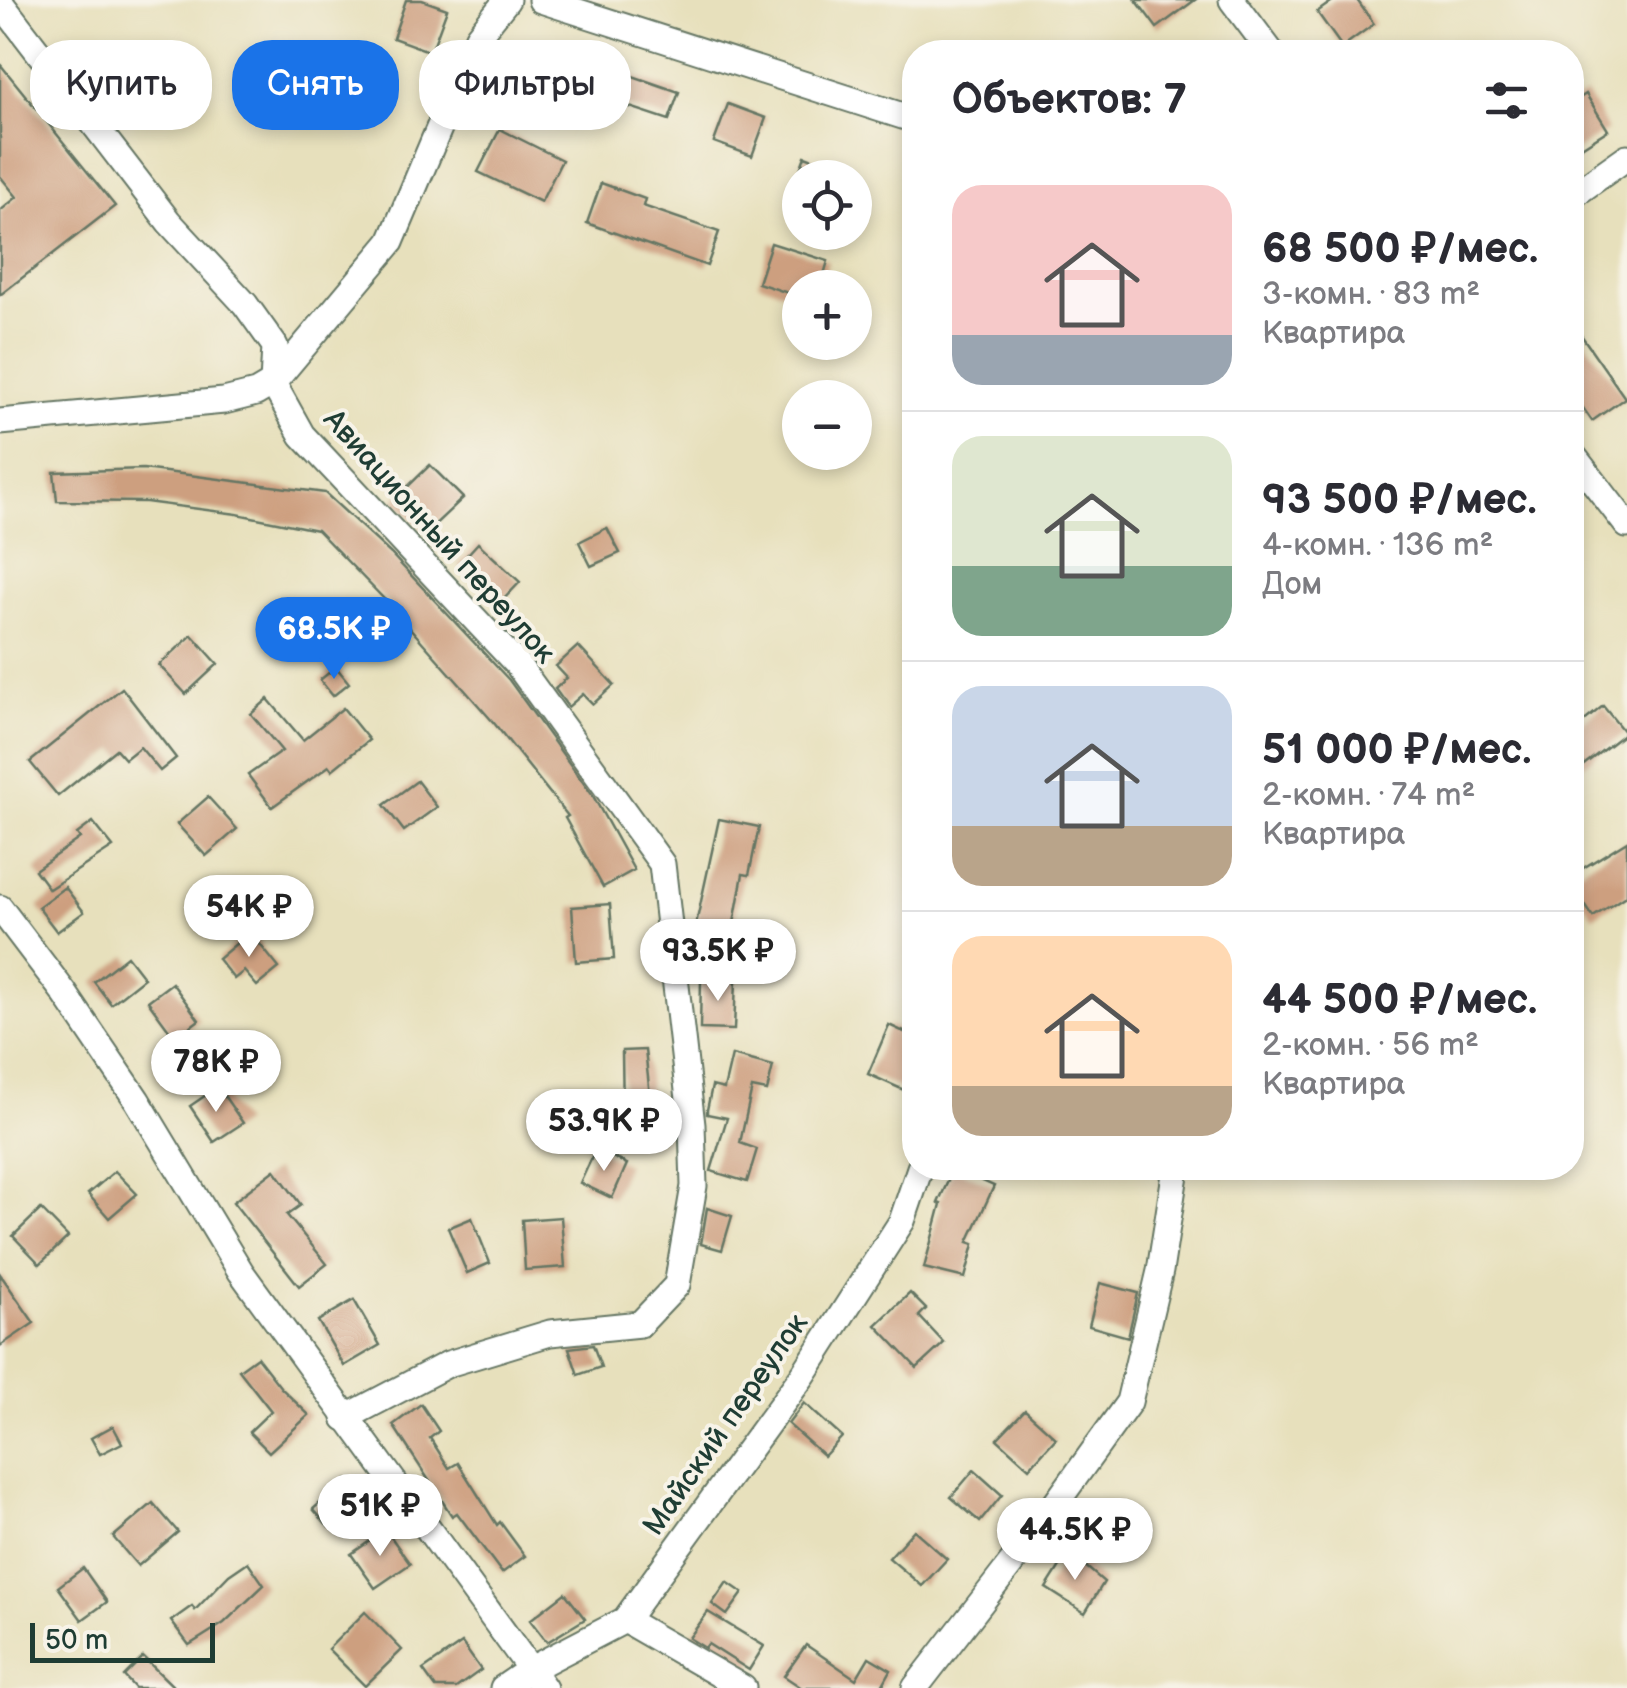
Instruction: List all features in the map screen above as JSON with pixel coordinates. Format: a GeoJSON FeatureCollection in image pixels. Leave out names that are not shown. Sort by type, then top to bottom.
{"type":"FeatureCollection","features":[{"type":"Feature","properties":{"kind":"street"},"geometry":{"type":"LineString","coordinates":[[0,422],[224,402],[256,393],[273,383],[391,242],[478,36],[507,0]]}},
{"type":"Feature","properties":{"kind":"street"},"geometry":{"type":"LineString","coordinates":[[540,0],[902,116]]}},
{"type":"Feature","properties":{"kind":"street","name":"Авиационный переулок"},"geometry":{"type":"LineString","coordinates":[[0,2],[169,222],[245,304],[275,346],[273,383],[302,435],[517,664],[662,864],[692,1125],[694,1186],[678,1285],[640,1324],[550,1333],[448,1364],[345,1418]]}},
{"type":"Feature","properties":{"kind":"street"},"geometry":{"type":"LineString","coordinates":[[1240,3],[1263,40]]}},
{"type":"Feature","properties":{"kind":"street"},"geometry":{"type":"LineString","coordinates":[[1584,187],[1627,157]]}},
{"type":"Feature","properties":{"kind":"street"},"geometry":{"type":"LineString","coordinates":[[1584,469],[1627,525]]}},
{"type":"Feature","properties":{"kind":"street"},"geometry":{"type":"LineString","coordinates":[[0,908],[137,1100],[241,1272],[538,1679]]}},
{"type":"Feature","properties":{"kind":"street","name":"Майский переулок"},"geometry":{"type":"LineString","coordinates":[[503,1688],[538,1679],[626,1620],[823,1344],[902,1221],[916,1180]]}},
{"type":"Feature","properties":{"kind":"street"},"geometry":{"type":"LineString","coordinates":[[915,1688],[1031,1538],[1129,1402],[1160,1271],[1174,1180]]}},
{"type":"Feature","properties":{"kind":"street"},"geometry":{"type":"LineString","coordinates":[[626,1620],[743,1688]]}},
{"type":"Feature","properties":{"kind":"building"},"geometry":{"type":"Polygon","coordinates":[[[406,0],[422,0],[447,9],[435,40],[419,40],[419,48],[393,38],[406,0]]]}},
{"type":"Feature","properties":{"kind":"building"},"geometry":{"type":"Polygon","coordinates":[[[1136,0],[1195,0],[1157,28],[1136,0]]]}},
{"type":"Feature","properties":{"kind":"building"},"geometry":{"type":"Polygon","coordinates":[[[1334,0],[1357,0],[1374,24],[1352,40],[1337,40],[1317,12],[1334,0]]]}},
{"type":"Feature","properties":{"kind":"building"},"geometry":{"type":"Polygon","coordinates":[[[0,64],[30,101],[30,130],[53,130],[115,206],[0,295],[0,211],[17,197],[0,176],[0,64]]]}},
{"type":"Feature","properties":{"kind":"building"},"geometry":{"type":"Polygon","coordinates":[[[631,75],[679,92],[669,120],[631,107],[631,75]]]}},
{"type":"Feature","properties":{"kind":"building"},"geometry":{"type":"Polygon","coordinates":[[[1584,95],[1608,130],[1584,145],[1584,95]]]}},
{"type":"Feature","properties":{"kind":"building"},"geometry":{"type":"Polygon","coordinates":[[[728,104],[766,118],[752,156],[714,142],[728,104]]]}},
{"type":"Feature","properties":{"kind":"building"},"geometry":{"type":"Polygon","coordinates":[[[499,130],[562,160],[541,202],[478,172],[499,130]]]}},
{"type":"Feature","properties":{"kind":"building"},"geometry":{"type":"Polygon","coordinates":[[[601,183],[645,199],[643,206],[719,232],[707,266],[587,223],[601,183]]]}},
{"type":"Feature","properties":{"kind":"building"},"geometry":{"type":"Polygon","coordinates":[[[771,243],[782,250],[828,261],[825,270],[782,270],[782,291],[758,283],[771,243]]]}},
{"type":"Feature","properties":{"kind":"building"},"geometry":{"type":"Polygon","coordinates":[[[1584,339],[1625,398],[1592,421],[1584,409],[1584,339]]]}},
{"type":"Feature","properties":{"kind":"building"},"geometry":{"type":"Polygon","coordinates":[[[430,465],[463,498],[426,533],[394,500],[430,465]]]}},
{"type":"Feature","properties":{"kind":"building"},"geometry":{"type":"Polygon","coordinates":[[[143,469],[325,493],[391,554],[509,680],[593,796],[634,870],[603,887],[565,818],[568,816],[494,723],[317,530],[146,502],[57,501],[54,472],[143,469]]]}},
{"type":"Feature","properties":{"kind":"building"},"geometry":{"type":"Polygon","coordinates":[[[607,528],[620,553],[591,566],[579,542],[607,528]]]}},
{"type":"Feature","properties":{"kind":"building"},"geometry":{"type":"Polygon","coordinates":[[[478,543],[520,582],[499,604],[458,565],[478,543]]]}},
{"type":"Feature","properties":{"kind":"building"},"geometry":{"type":"Polygon","coordinates":[[[192,635],[218,664],[186,694],[159,665],[192,635]]]}},
{"type":"Feature","properties":{"kind":"building"},"geometry":{"type":"Polygon","coordinates":[[[578,646],[614,685],[593,704],[583,694],[568,707],[555,689],[567,678],[556,666],[578,646]]]}},
{"type":"Feature","properties":{"kind":"building"},"geometry":{"type":"Polygon","coordinates":[[[336,667],[349,683],[333,696],[320,680],[336,667]]]}},
{"type":"Feature","properties":{"kind":"building"},"geometry":{"type":"Polygon","coordinates":[[[122,688],[176,758],[160,771],[140,747],[125,759],[116,749],[58,796],[30,762],[122,688]]]}},
{"type":"Feature","properties":{"kind":"building"},"geometry":{"type":"Polygon","coordinates":[[[268,699],[303,740],[343,708],[369,740],[332,770],[329,766],[272,807],[248,775],[282,751],[251,714],[268,699]]]}},
{"type":"Feature","properties":{"kind":"building"},"geometry":{"type":"Polygon","coordinates":[[[1603,706],[1625,733],[1584,765],[1584,721],[1603,706]]]}},
{"type":"Feature","properties":{"kind":"building"},"geometry":{"type":"Polygon","coordinates":[[[417,781],[437,807],[404,831],[384,805],[417,781]]]}},
{"type":"Feature","properties":{"kind":"building"},"geometry":{"type":"Polygon","coordinates":[[[208,797],[237,829],[206,856],[177,824],[208,797]]]}},
{"type":"Feature","properties":{"kind":"building"},"geometry":{"type":"Polygon","coordinates":[[[719,819],[759,827],[749,875],[743,874],[730,945],[693,938],[719,819]]]}},
{"type":"Feature","properties":{"kind":"building"},"geometry":{"type":"Polygon","coordinates":[[[93,822],[113,847],[49,889],[35,870],[80,838],[77,834],[93,822]]]}},
{"type":"Feature","properties":{"kind":"building"},"geometry":{"type":"Polygon","coordinates":[[[1627,841],[1627,895],[1593,917],[1584,903],[1584,868],[1627,841]]]}},
{"type":"Feature","properties":{"kind":"building"},"geometry":{"type":"Polygon","coordinates":[[[65,887],[84,912],[57,932],[38,907],[65,887]]]}},
{"type":"Feature","properties":{"kind":"building"},"geometry":{"type":"Polygon","coordinates":[[[610,904],[614,959],[576,962],[572,907],[610,904]]]}},
{"type":"Feature","properties":{"kind":"building"},"geometry":{"type":"Polygon","coordinates":[[[250,932],[279,968],[257,986],[244,971],[234,979],[218,959],[250,932]]]}},
{"type":"Feature","properties":{"kind":"building"},"geometry":{"type":"Polygon","coordinates":[[[127,956],[144,978],[111,1004],[94,982],[127,956]]]}},
{"type":"Feature","properties":{"kind":"building"},"geometry":{"type":"Polygon","coordinates":[[[701,979],[736,980],[734,1030],[700,1029],[701,979]]]}},
{"type":"Feature","properties":{"kind":"building"},"geometry":{"type":"Polygon","coordinates":[[[172,983],[199,1020],[175,1038],[148,1001],[172,983]]]}},
{"type":"Feature","properties":{"kind":"building"},"geometry":{"type":"Polygon","coordinates":[[[889,1025],[902,1031],[902,1089],[868,1074],[889,1025]]]}},
{"type":"Feature","properties":{"kind":"building"},"geometry":{"type":"Polygon","coordinates":[[[645,1050],[652,1114],[623,1115],[622,1051],[645,1050]]]}},
{"type":"Feature","properties":{"kind":"building"},"geometry":{"type":"Polygon","coordinates":[[[732,1055],[773,1066],[767,1091],[752,1088],[740,1143],[757,1149],[747,1182],[711,1171],[727,1118],[707,1114],[707,1110],[712,1086],[724,1089],[732,1055]]]}},
{"type":"Feature","properties":{"kind":"building"},"geometry":{"type":"Polygon","coordinates":[[[218,1087],[243,1123],[214,1142],[190,1106],[218,1087]]]}},
{"type":"Feature","properties":{"kind":"building"},"geometry":{"type":"Polygon","coordinates":[[[596,1149],[627,1164],[612,1198],[580,1183],[596,1149]]]}},
{"type":"Feature","properties":{"kind":"building"},"geometry":{"type":"Polygon","coordinates":[[[275,1170],[301,1205],[287,1215],[327,1264],[299,1286],[233,1202],[275,1170]]]}},
{"type":"Feature","properties":{"kind":"building"},"geometry":{"type":"Polygon","coordinates":[[[115,1171],[137,1194],[109,1218],[88,1194],[115,1171]]]}},
{"type":"Feature","properties":{"kind":"building"},"geometry":{"type":"Polygon","coordinates":[[[949,1180],[981,1180],[994,1186],[968,1242],[974,1244],[965,1278],[924,1268],[941,1204],[938,1203],[949,1180]]]}},
{"type":"Feature","properties":{"kind":"building"},"geometry":{"type":"Polygon","coordinates":[[[707,1208],[732,1216],[722,1250],[701,1244],[707,1208]]]}},
{"type":"Feature","properties":{"kind":"building"},"geometry":{"type":"Polygon","coordinates":[[[41,1209],[68,1237],[40,1264],[13,1236],[41,1209]]]}},
{"type":"Feature","properties":{"kind":"building"},"geometry":{"type":"Polygon","coordinates":[[[561,1217],[565,1267],[525,1270],[522,1220],[561,1217]]]}},
{"type":"Feature","properties":{"kind":"building"},"geometry":{"type":"Polygon","coordinates":[[[472,1218],[490,1263],[467,1273],[448,1228],[472,1218]]]}},
{"type":"Feature","properties":{"kind":"building"},"geometry":{"type":"Polygon","coordinates":[[[0,1274],[34,1323],[0,1346],[0,1274]]]}},
{"type":"Feature","properties":{"kind":"building"},"geometry":{"type":"Polygon","coordinates":[[[1100,1283],[1138,1293],[1128,1337],[1089,1326],[1100,1283]]]}},
{"type":"Feature","properties":{"kind":"building"},"geometry":{"type":"Polygon","coordinates":[[[910,1293],[926,1309],[919,1316],[944,1343],[917,1368],[876,1325],[910,1293]]]}},
{"type":"Feature","properties":{"kind":"building"},"geometry":{"type":"Polygon","coordinates":[[[354,1300],[380,1345],[344,1366],[318,1321],[354,1300]]]}},
{"type":"Feature","properties":{"kind":"building"},"geometry":{"type":"Polygon","coordinates":[[[593,1345],[601,1367],[578,1375],[569,1348],[593,1345]]]}},
{"type":"Feature","properties":{"kind":"building"},"geometry":{"type":"Polygon","coordinates":[[[257,1357],[309,1415],[269,1452],[249,1432],[271,1411],[239,1370],[257,1357]]]}},
{"type":"Feature","properties":{"kind":"building"},"geometry":{"type":"Polygon","coordinates":[[[804,1403],[842,1437],[824,1456],[788,1424],[804,1403]]]}},
{"type":"Feature","properties":{"kind":"building"},"geometry":{"type":"Polygon","coordinates":[[[421,1404],[439,1431],[430,1438],[449,1468],[458,1463],[497,1525],[500,1522],[525,1556],[502,1573],[457,1513],[452,1516],[393,1425],[421,1404]]]}},
{"type":"Feature","properties":{"kind":"building"},"geometry":{"type":"Polygon","coordinates":[[[1025,1410],[1056,1438],[1029,1468],[997,1439],[1025,1410]]]}},
{"type":"Feature","properties":{"kind":"building"},"geometry":{"type":"Polygon","coordinates":[[[113,1426],[122,1443],[100,1454],[91,1438],[113,1426]]]}},
{"type":"Feature","properties":{"kind":"building"},"geometry":{"type":"Polygon","coordinates":[[[974,1470],[1002,1495],[980,1522],[951,1497],[974,1470]]]}},
{"type":"Feature","properties":{"kind":"building"},"geometry":{"type":"Polygon","coordinates":[[[347,1480],[362,1497],[329,1527],[313,1509],[347,1480]]]}},
{"type":"Feature","properties":{"kind":"building"},"geometry":{"type":"Polygon","coordinates":[[[153,1503],[178,1532],[138,1566],[113,1537],[153,1503]]]}},
{"type":"Feature","properties":{"kind":"building"},"geometry":{"type":"Polygon","coordinates":[[[386,1530],[410,1564],[375,1588],[351,1554],[386,1530]]]}},
{"type":"Feature","properties":{"kind":"building"},"geometry":{"type":"Polygon","coordinates":[[[914,1530],[947,1559],[922,1586],[889,1558],[914,1530]]]}},
{"type":"Feature","properties":{"kind":"building"},"geometry":{"type":"Polygon","coordinates":[[[1069,1552],[1104,1582],[1085,1613],[1046,1588],[1069,1552]]]}},
{"type":"Feature","properties":{"kind":"building"},"geometry":{"type":"Polygon","coordinates":[[[248,1562],[264,1585],[224,1623],[189,1645],[171,1621],[192,1606],[195,1610],[229,1575],[248,1562]]]}},
{"type":"Feature","properties":{"kind":"building"},"geometry":{"type":"Polygon","coordinates":[[[83,1568],[107,1602],[82,1620],[58,1587],[83,1568]]]}},
{"type":"Feature","properties":{"kind":"building"},"geometry":{"type":"Polygon","coordinates":[[[727,1582],[743,1593],[727,1615],[712,1604],[727,1582]]]}},
{"type":"Feature","properties":{"kind":"building"},"geometry":{"type":"Polygon","coordinates":[[[565,1593],[585,1619],[547,1642],[530,1620],[565,1593]]]}},
{"type":"Feature","properties":{"kind":"building"},"geometry":{"type":"Polygon","coordinates":[[[365,1612],[402,1650],[365,1686],[328,1649],[365,1612]]]}},
{"type":"Feature","properties":{"kind":"building"},"geometry":{"type":"Polygon","coordinates":[[[708,1612],[764,1646],[749,1670],[708,1644],[705,1648],[689,1638],[708,1612]]]}},
{"type":"Feature","properties":{"kind":"building"},"geometry":{"type":"Polygon","coordinates":[[[462,1643],[481,1670],[456,1688],[436,1688],[423,1670],[462,1643]]]}},
{"type":"Feature","properties":{"kind":"building"},"geometry":{"type":"Polygon","coordinates":[[[806,1645],[856,1679],[869,1657],[891,1670],[881,1688],[802,1688],[784,1676],[806,1645]]]}},
{"type":"Feature","properties":{"kind":"building"},"geometry":{"type":"Polygon","coordinates":[[[143,1657],[175,1688],[135,1688],[124,1676],[143,1657]]]}}]}
